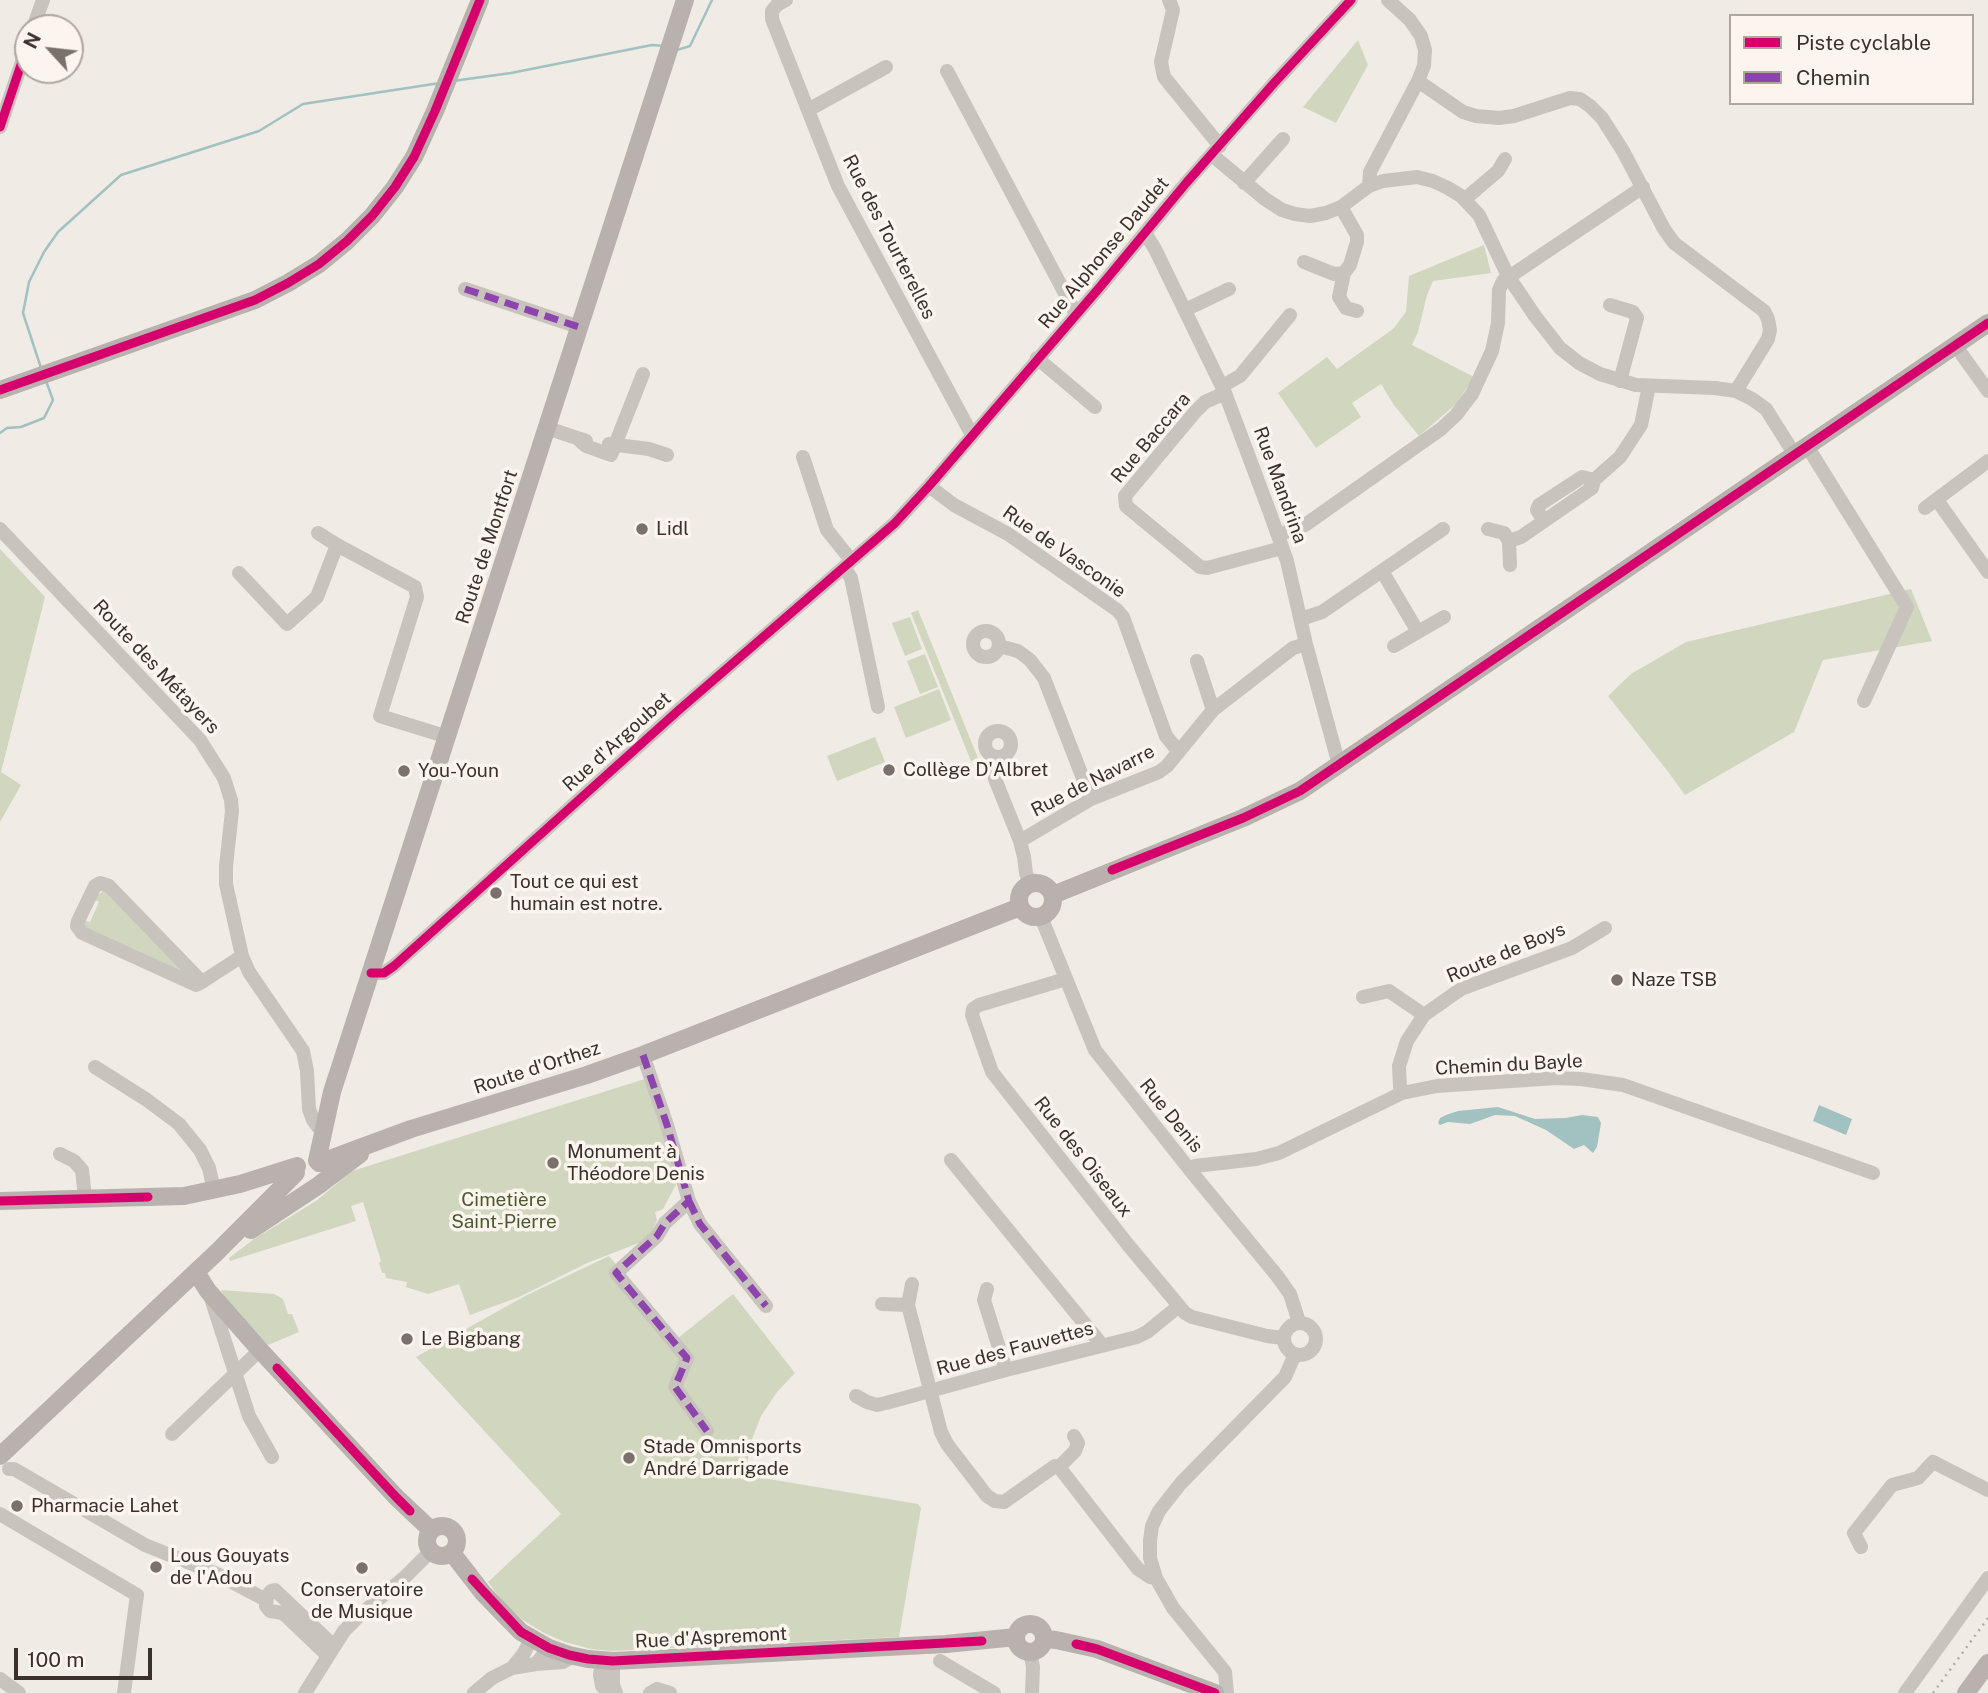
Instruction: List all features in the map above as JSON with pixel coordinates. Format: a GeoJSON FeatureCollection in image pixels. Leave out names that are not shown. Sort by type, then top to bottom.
{"type":"FeatureCollection","features":[{"type":"Feature","properties":{"kind":"main road"},"geometry":{"type":"LineString","coordinates":[[0,390],[255,300],[319,264],[372,216],[414,157],[480,0]]}},
{"type":"Feature","properties":{"kind":"main road","name":"Route de Montfort"},"geometry":{"type":"LineString","coordinates":[[306,1174],[685,0]]}},
{"type":"Feature","properties":{"kind":"main road"},"geometry":{"type":"LineString","coordinates":[[1053,895],[1300,792],[1988,323]]}},
{"type":"Feature","properties":{"kind":"main road"},"geometry":{"type":"LineString","coordinates":[[1030,884],[1044,884],[1053,895],[1052,909],[1041,917],[1028,916],[1020,907],[1020,894],[1030,884]]}},
{"type":"Feature","properties":{"kind":"main road","name":"Route d'Orthez"},"geometry":{"type":"LineString","coordinates":[[306,1174],[416,1128],[643,1055],[1020,907]]}},
{"type":"Feature","properties":{"kind":"main road","name":"Route de Montfort"},"geometry":{"type":"LineString","coordinates":[[306,1174],[318,1127],[327,1106]]}},
{"type":"Feature","properties":{"kind":"main road"},"geometry":{"type":"LineString","coordinates":[[0,1200],[184,1196],[306,1174]]}},
{"type":"Feature","properties":{"kind":"main road"},"geometry":{"type":"LineString","coordinates":[[4,1463],[262,1207],[306,1174]]}},
{"type":"Feature","properties":{"kind":"main road"},"geometry":{"type":"LineString","coordinates":[[216,1253],[306,1174]]}},
{"type":"Feature","properties":{"kind":"main road"},"geometry":{"type":"LineString","coordinates":[[240,1184],[262,1207]]}},
{"type":"Feature","properties":{"kind":"main road"},"geometry":{"type":"LineString","coordinates":[[196,1272],[208,1291],[260,1350],[396,1497],[431,1530]]}},
{"type":"Feature","properties":{"kind":"main road"},"geometry":{"type":"LineString","coordinates":[[444,1525],[454,1531],[457,1541],[452,1553],[441,1556],[431,1551],[427,1539],[431,1530],[444,1525]]}},
{"type":"Feature","properties":{"kind":"main road","name":"Rue d'Aspremont"},"geometry":{"type":"LineString","coordinates":[[452,1553],[509,1621],[549,1648],[573,1656],[608,1660],[946,1644],[1016,1637]]}},
{"type":"Feature","properties":{"kind":"main road"},"geometry":{"type":"LineString","coordinates":[[1032,1624],[1043,1632],[1044,1639],[1037,1651],[1030,1652],[1017,1644],[1016,1637],[1019,1629],[1032,1624]]}},
{"type":"Feature","properties":{"kind":"main road"},"geometry":{"type":"LineString","coordinates":[[1044,1639],[1097,1649],[1214,1693]]}},
{"type":"Feature","properties":{"kind":"main road"},"geometry":{"type":"LineString","coordinates":[[1966,1693],[1988,1664]]}},
{"type":"Feature","properties":{"kind":"street","name":"Rue des Tourterelles"},"geometry":{"type":"LineString","coordinates":[[786,0],[772,11],[772,19],[838,186],[972,435]]}},
{"type":"Feature","properties":{"kind":"street"},"geometry":{"type":"LineString","coordinates":[[1169,0],[1173,10],[1161,62],[1164,77],[1216,151],[1244,183],[1282,210],[1310,216],[1326,213],[1341,207],[1369,186],[1383,181],[1417,177],[1441,184],[1465,199],[1479,215],[1508,276],[1546,333],[1579,363],[1620,381],[1650,386],[1736,391],[1766,409],[1801,451],[1907,607],[1864,702]]}},
{"type":"Feature","properties":{"kind":"street","name":"Rue Alphonse Daudet"},"geometry":{"type":"LineString","coordinates":[[886,530],[929,486],[1275,82],[1351,0]]}},
{"type":"Feature","properties":{"kind":"street"},"geometry":{"type":"LineString","coordinates":[[1369,186],[1370,172],[1424,66],[1425,50],[1421,36],[1410,20],[1388,0]]}},
{"type":"Feature","properties":{"kind":"street"},"geometry":{"type":"LineString","coordinates":[[808,110],[886,67]]}},
{"type":"Feature","properties":{"kind":"street"},"geometry":{"type":"LineString","coordinates":[[947,71],[1076,314]]}},
{"type":"Feature","properties":{"kind":"street"},"geometry":{"type":"LineString","coordinates":[[1418,81],[1463,112],[1476,116],[1506,117],[1570,98],[1580,99],[1590,106],[1602,118],[1674,243],[1764,311],[1770,330],[1768,338],[1736,391]]}},
{"type":"Feature","properties":{"kind":"street"},"geometry":{"type":"LineString","coordinates":[[0,127],[15,84]]}},
{"type":"Feature","properties":{"kind":"street"},"geometry":{"type":"LineString","coordinates":[[1244,183],[1283,139]]}},
{"type":"Feature","properties":{"kind":"street"},"geometry":{"type":"LineString","coordinates":[[1465,199],[1498,170],[1505,159]]}},
{"type":"Feature","properties":{"kind":"street"},"geometry":{"type":"LineString","coordinates":[[1280,542],[1441,429],[1456,415],[1472,394],[1492,351],[1498,323],[1499,290],[1503,281],[1643,187]]}},
{"type":"Feature","properties":{"kind":"street"},"geometry":{"type":"LineString","coordinates":[[1341,207],[1357,235],[1357,242],[1350,265],[1344,273],[1339,297],[1346,308],[1357,311]]}},
{"type":"Feature","properties":{"kind":"street","name":"Rue Mandrina"},"geometry":{"type":"LineString","coordinates":[[1145,233],[1223,390],[1287,561],[1339,765]]}},
{"type":"Feature","properties":{"kind":"street"},"geometry":{"type":"LineString","coordinates":[[1304,262],[1334,274],[1344,273]]}},
{"type":"Feature","properties":{"kind":"street"},"geometry":{"type":"LineString","coordinates":[[465,289],[579,327]]}},
{"type":"Feature","properties":{"kind":"street"},"geometry":{"type":"LineString","coordinates":[[1185,310],[1228,289]]}},
{"type":"Feature","properties":{"kind":"street"},"geometry":{"type":"LineString","coordinates":[[1610,305],[1633,312],[1637,318],[1620,381]]}},
{"type":"Feature","properties":{"kind":"street"},"geometry":{"type":"LineString","coordinates":[[1223,390],[1240,376],[1290,315]]}},
{"type":"Feature","properties":{"kind":"street"},"geometry":{"type":"LineString","coordinates":[[1955,345],[1988,391]]}},
{"type":"Feature","properties":{"kind":"street"},"geometry":{"type":"LineString","coordinates":[[1038,358],[1095,407]]}},
{"type":"Feature","properties":{"kind":"street"},"geometry":{"type":"LineString","coordinates":[[616,445],[643,374]]}},
{"type":"Feature","properties":{"kind":"street"},"geometry":{"type":"LineString","coordinates":[[1509,541],[1521,537],[1592,488],[1594,480],[1620,457],[1641,425],[1650,386]]}},
{"type":"Feature","properties":{"kind":"street","name":"Rue Baccara"},"geometry":{"type":"LineString","coordinates":[[1223,390],[1195,412],[1125,496],[1126,506],[1200,567],[1206,568],[1280,542]]}},
{"type":"Feature","properties":{"kind":"street"},"geometry":{"type":"LineString","coordinates":[[547,428],[579,440],[649,449],[667,455]]}},
{"type":"Feature","properties":{"kind":"street"},"geometry":{"type":"LineString","coordinates":[[803,457],[827,530],[848,563],[878,708]]}},
{"type":"Feature","properties":{"kind":"street"},"geometry":{"type":"LineString","coordinates":[[1988,461],[1931,504],[1988,572]]}},
{"type":"Feature","properties":{"kind":"street","name":"Rue de Vasconie"},"geometry":{"type":"LineString","coordinates":[[929,486],[954,505],[1008,534],[1117,610],[1123,617],[1166,736],[1179,752]]}},
{"type":"Feature","properties":{"kind":"street","name":"Route des Métayers"},"geometry":{"type":"LineString","coordinates":[[0,529],[200,740],[224,778],[232,811],[226,884],[243,956],[249,972],[303,1051],[309,1109],[318,1127]]}},
{"type":"Feature","properties":{"kind":"street"},"geometry":{"type":"LineString","coordinates":[[1301,619],[1322,612],[1443,529]]}},
{"type":"Feature","properties":{"kind":"street"},"geometry":{"type":"LineString","coordinates":[[1488,529],[1504,533],[1509,541],[1510,565]]}},
{"type":"Feature","properties":{"kind":"street","name":"Rue d'Argoubet"},"geometry":{"type":"LineString","coordinates":[[371,973],[384,973],[394,966],[680,709],[886,530]]}},
{"type":"Feature","properties":{"kind":"street"},"geometry":{"type":"LineString","coordinates":[[318,533],[415,587],[417,597],[380,716],[448,737]]}},
{"type":"Feature","properties":{"kind":"street"},"geometry":{"type":"LineString","coordinates":[[239,573],[287,624],[317,597],[337,545]]}},
{"type":"Feature","properties":{"kind":"street"},"geometry":{"type":"LineString","coordinates":[[1382,571],[1418,632]]}},
{"type":"Feature","properties":{"kind":"street"},"geometry":{"type":"LineString","coordinates":[[1394,646],[1444,617]]}},
{"type":"Feature","properties":{"kind":"street","name":"Rue de Navarre"},"geometry":{"type":"LineString","coordinates":[[1020,841],[1091,799],[1159,772],[1213,710],[1293,648],[1306,644]]}},
{"type":"Feature","properties":{"kind":"street"},"geometry":{"type":"LineString","coordinates":[[999,646],[1018,651],[1030,660],[1044,678],[1091,799]]}},
{"type":"Feature","properties":{"kind":"street"},"geometry":{"type":"LineString","coordinates":[[1197,661],[1213,710]]}},
{"type":"Feature","properties":{"kind":"street"},"geometry":{"type":"LineString","coordinates":[[994,757],[995,779],[1020,841],[1030,884]]}},
{"type":"Feature","properties":{"kind":"street"},"geometry":{"type":"LineString","coordinates":[[202,982],[109,886],[100,883],[95,886],[78,921],[80,931],[192,984],[202,982],[243,956]]}},
{"type":"Feature","properties":{"kind":"street","name":"Rue Denis"},"geometry":{"type":"LineString","coordinates":[[1041,917],[1095,1051],[1278,1277],[1290,1294],[1299,1322]]}},
{"type":"Feature","properties":{"kind":"street","name":"Route de Boys"},"geometry":{"type":"LineString","coordinates":[[1402,1093],[1399,1066],[1407,1041],[1424,1015],[1461,989],[1572,948],[1605,928]]}},
{"type":"Feature","properties":{"kind":"street","name":"Rue des Oiseaux"},"geometry":{"type":"LineString","coordinates":[[1066,979],[973,1009],[972,1015],[992,1072],[1185,1313],[1192,1317],[1283,1338]]}},
{"type":"Feature","properties":{"kind":"street"},"geometry":{"type":"LineString","coordinates":[[1363,998],[1389,991],[1424,1015]]}},
{"type":"Feature","properties":{"kind":"street"},"geometry":{"type":"LineString","coordinates":[[643,1055],[689,1200],[700,1224],[766,1306]]}},
{"type":"Feature","properties":{"kind":"street"},"geometry":{"type":"LineString","coordinates":[[95,1067],[147,1100],[189,1134],[209,1168],[214,1190]]}},
{"type":"Feature","properties":{"kind":"street","name":"Chemin du Bayle"},"geometry":{"type":"LineString","coordinates":[[1189,1170],[1195,1166],[1256,1160],[1279,1153],[1402,1093],[1437,1086],[1581,1079],[1623,1085],[1873,1173]]}},
{"type":"Feature","properties":{"kind":"street"},"geometry":{"type":"LineString","coordinates":[[60,1154],[74,1161],[82,1170],[85,1198]]}},
{"type":"Feature","properties":{"kind":"street"},"geometry":{"type":"LineString","coordinates":[[951,1160],[1102,1345]]}},
{"type":"Feature","properties":{"kind":"street"},"geometry":{"type":"LineString","coordinates":[[689,1200],[665,1223],[657,1236],[616,1273],[687,1358],[675,1387],[707,1431]]}},
{"type":"Feature","properties":{"kind":"street"},"geometry":{"type":"LineString","coordinates":[[856,1396],[877,1405],[931,1391],[908,1306],[912,1284]]}},
{"type":"Feature","properties":{"kind":"street"},"geometry":{"type":"LineString","coordinates":[[987,1289],[984,1300],[1006,1370]]}},
{"type":"Feature","properties":{"kind":"street"},"geometry":{"type":"LineString","coordinates":[[208,1291],[249,1416],[272,1457]]}},
{"type":"Feature","properties":{"kind":"street"},"geometry":{"type":"LineString","coordinates":[[882,1304],[908,1306]]}},
{"type":"Feature","properties":{"kind":"street","name":"Rue des Fauvettes"},"geometry":{"type":"LineString","coordinates":[[1074,1436],[1078,1443],[1075,1451],[1059,1467],[1055,1466],[1004,1502],[995,1501],[987,1496],[947,1444],[941,1432],[931,1391],[1137,1338],[1179,1306]]}},
{"type":"Feature","properties":{"kind":"street"},"geometry":{"type":"LineString","coordinates":[[1299,1322],[1311,1326],[1316,1337],[1316,1344],[1308,1353],[1295,1354],[1285,1345],[1283,1338],[1290,1325],[1299,1322]]}},
{"type":"Feature","properties":{"kind":"street"},"geometry":{"type":"LineString","coordinates":[[172,1434],[260,1350]]}},
{"type":"Feature","properties":{"kind":"street"},"geometry":{"type":"LineString","coordinates":[[1227,1693],[1225,1672],[1173,1608],[1156,1577],[1150,1558],[1152,1526],[1170,1496],[1285,1377],[1295,1354]]}},
{"type":"Feature","properties":{"kind":"street"},"geometry":{"type":"LineString","coordinates":[[1861,1547],[1854,1533],[1892,1485],[1918,1478],[1933,1461],[1988,1490]]}},
{"type":"Feature","properties":{"kind":"street"},"geometry":{"type":"LineString","coordinates":[[4,1463],[145,1545],[217,1574],[266,1600],[271,1591],[275,1590],[331,1651]]}},
{"type":"Feature","properties":{"kind":"street"},"geometry":{"type":"LineString","coordinates":[[1059,1467],[1138,1569],[1150,1577],[1156,1577]]}},
{"type":"Feature","properties":{"kind":"street"},"geometry":{"type":"LineString","coordinates":[[0,1514],[137,1595],[124,1693]]}},
{"type":"Feature","properties":{"kind":"street"},"geometry":{"type":"LineString","coordinates":[[1121,1546],[1143,1540],[1151,1533]]}},
{"type":"Feature","properties":{"kind":"street"},"geometry":{"type":"LineString","coordinates":[[305,1693],[344,1631],[431,1551]]}},
{"type":"Feature","properties":{"kind":"street"},"geometry":{"type":"LineString","coordinates":[[1905,1693],[1988,1578]]}},
{"type":"Feature","properties":{"kind":"street"},"geometry":{"type":"LineString","coordinates":[[481,1690],[512,1668],[524,1653],[529,1637]]}},
{"type":"Feature","properties":{"kind":"street"},"geometry":{"type":"LineString","coordinates":[[536,1664],[549,1648]]}},
{"type":"Feature","properties":{"kind":"street"},"geometry":{"type":"LineString","coordinates":[[1030,1652],[1033,1667],[1032,1693]]}},
{"type":"Feature","properties":{"kind":"street"},"geometry":{"type":"LineString","coordinates":[[512,1668],[563,1662],[573,1656]]}},
{"type":"Feature","properties":{"kind":"street"},"geometry":{"type":"LineString","coordinates":[[608,1660],[600,1675],[602,1686],[609,1693]]}},
{"type":"Feature","properties":{"kind":"street"},"geometry":{"type":"LineString","coordinates":[[608,1660],[616,1693]]}},
{"type":"Feature","properties":{"kind":"street"},"geometry":{"type":"LineString","coordinates":[[940,1661],[994,1693]]}},
{"type":"Feature","properties":{"kind":"street"},"geometry":{"type":"LineString","coordinates":[[0,1679],[19,1693]]}},
{"type":"Feature","properties":{"kind":"street"},"geometry":{"type":"LineString","coordinates":[[650,1693],[657,1689],[670,1693]]}},
{"type":"Feature","properties":{"kind":"green space"},"geometry":{"type":"Polygon","coordinates":[[[1358,40],[1368,65],[1336,123],[1303,107],[1358,40]]]}},
{"type":"Feature","properties":{"kind":"green space"},"geometry":{"type":"Polygon","coordinates":[[[1484,245],[1491,273],[1433,281],[1412,345],[1474,377],[1456,404],[1419,436],[1381,384],[1352,403],[1361,417],[1316,448],[1278,393],[1327,357],[1337,369],[1393,329],[1406,312],[1409,276],[1484,245]]]}},
{"type":"Feature","properties":{"kind":"green space"},"geometry":{"type":"Polygon","coordinates":[[[0,549],[45,597],[1,772],[21,785],[0,822],[0,549]]]}},
{"type":"Feature","properties":{"kind":"green space"},"geometry":{"type":"Polygon","coordinates":[[[1911,589],[1932,641],[1823,660],[1794,732],[1685,795],[1608,696],[1631,674],[1686,642],[1911,589]]]}},
{"type":"Feature","properties":{"kind":"green space"},"geometry":{"type":"Polygon","coordinates":[[[918,610],[978,758],[971,761],[911,613],[918,610]]]}},
{"type":"Feature","properties":{"kind":"green space"},"geometry":{"type":"Polygon","coordinates":[[[910,617],[922,649],[905,656],[892,623],[910,617]]]}},
{"type":"Feature","properties":{"kind":"green space"},"geometry":{"type":"Polygon","coordinates":[[[925,654],[938,687],[920,694],[907,661],[925,654]]]}},
{"type":"Feature","properties":{"kind":"green space"},"geometry":{"type":"Polygon","coordinates":[[[939,689],[951,720],[906,738],[894,707],[939,689]]]}},
{"type":"Feature","properties":{"kind":"green space"},"geometry":{"type":"Polygon","coordinates":[[[875,737],[885,762],[837,781],[827,756],[875,737]]]}},
{"type":"Feature","properties":{"kind":"green space"},"geometry":{"type":"Polygon","coordinates":[[[103,891],[185,975],[86,930],[83,920],[90,922],[99,902],[93,899],[103,891]]]}},
{"type":"Feature","properties":{"kind":"green space","name":"Cimetière Saint-Pierre"},"geometry":{"type":"Polygon","coordinates":[[[648,1078],[680,1177],[663,1209],[655,1212],[657,1220],[649,1239],[587,1263],[519,1297],[470,1315],[459,1284],[428,1294],[406,1287],[407,1282],[386,1278],[385,1273],[382,1273],[379,1263],[381,1261],[363,1202],[351,1206],[356,1221],[230,1261],[229,1258],[254,1239],[316,1201],[352,1171],[648,1078]]]}},
{"type":"Feature","properties":{"kind":"green space","name":"Stade Omnisports André Darrigade"},"geometry":{"type":"Polygon","coordinates":[[[609,1256],[678,1338],[733,1294],[795,1373],[777,1392],[761,1416],[751,1442],[745,1475],[918,1504],[921,1508],[899,1637],[611,1651],[591,1649],[565,1642],[523,1620],[504,1603],[488,1582],[561,1514],[416,1357],[525,1296],[609,1256]]]}},
{"type":"Feature","properties":{"kind":"green space"},"geometry":{"type":"Polygon","coordinates":[[[221,1290],[274,1294],[283,1299],[299,1332],[268,1345],[226,1301],[221,1290]]]}},
{"type":"Feature","properties":{"kind":"water"},"geometry":{"type":"Polygon","coordinates":[[[1819,1105],[1852,1119],[1846,1135],[1813,1121],[1819,1105]]]}},
{"type":"Feature","properties":{"kind":"water"},"geometry":{"type":"Polygon","coordinates":[[[1498,1107],[1535,1119],[1582,1115],[1598,1117],[1601,1123],[1597,1147],[1593,1153],[1584,1145],[1574,1149],[1546,1130],[1515,1116],[1495,1115],[1470,1124],[1438,1123],[1440,1118],[1458,1111],[1498,1107]]]}},
{"type":"Feature","properties":{"kind":"waterway"},"geometry":{"type":"LineString","coordinates":[[677,50],[690,46],[712,0]]}},
{"type":"Feature","properties":{"kind":"waterway"},"geometry":{"type":"LineString","coordinates":[[453,81],[511,73],[652,45],[664,46]]}},
{"type":"Feature","properties":{"kind":"waterway"},"geometry":{"type":"LineString","coordinates":[[41,368],[23,313],[29,282],[58,232],[121,175],[259,131],[303,104],[440,83]]}},
{"type":"Feature","properties":{"kind":"waterway"},"geometry":{"type":"LineString","coordinates":[[0,433],[7,428],[21,427],[44,418],[53,400],[46,381]]}},
{"type":"Feature","properties":{"kind":"railway"},"geometry":{"type":"LineString","coordinates":[[1933,1693],[1988,1618]]}},
{"type":"Feature","properties":{"kind":"marked path"},"geometry":{"type":"LineString","coordinates":[[465,289],[579,327]]}},
{"type":"Feature","properties":{"kind":"marked path"},"geometry":{"type":"LineString","coordinates":[[643,1055],[689,1201],[665,1223],[657,1236],[616,1273],[687,1358],[675,1387],[707,1431]]}},
{"type":"Feature","properties":{"kind":"marked path"},"geometry":{"type":"LineString","coordinates":[[689,1201],[700,1224],[766,1306]]}},
{"type":"Feature","properties":{"kind":"cycle path"},"geometry":{"type":"LineString","coordinates":[[0,390],[255,300],[319,264],[372,216],[414,157],[480,0]]}},
{"type":"Feature","properties":{"kind":"cycle path"},"geometry":{"type":"LineString","coordinates":[[371,973],[384,973],[394,966],[680,709],[895,523],[1100,287],[1187,182],[1351,0]]}},
{"type":"Feature","properties":{"kind":"cycle path"},"geometry":{"type":"LineString","coordinates":[[0,127],[15,84]]}},
{"type":"Feature","properties":{"kind":"cycle path"},"geometry":{"type":"LineString","coordinates":[[1112,870],[1243,818],[1300,791],[1988,323]]}},
{"type":"Feature","properties":{"kind":"cycle path"},"geometry":{"type":"LineString","coordinates":[[0,1201],[148,1197]]}},
{"type":"Feature","properties":{"kind":"cycle path"},"geometry":{"type":"LineString","coordinates":[[277,1368],[410,1511]]}},
{"type":"Feature","properties":{"kind":"cycle path"},"geometry":{"type":"LineString","coordinates":[[472,1579],[521,1632],[549,1648],[588,1659],[613,1661],[982,1641]]}},
{"type":"Feature","properties":{"kind":"cycle path"},"geometry":{"type":"LineString","coordinates":[[1076,1644],[1097,1649],[1215,1693]]}},
{"type":"Feature","properties":{"kind":"place","name":"Lidl"},"geometry":{"type":"Point","coordinates":[642,529]}},
{"type":"Feature","properties":{"kind":"place","name":"Collège D'Albret"},"geometry":{"type":"Point","coordinates":[889,770]}},
{"type":"Feature","properties":{"kind":"place","name":"You-Youn"},"geometry":{"type":"Point","coordinates":[404,771]}},
{"type":"Feature","properties":{"kind":"place","name":"Tout ce qui est humain est notre."},"geometry":{"type":"Point","coordinates":[496,893]}},
{"type":"Feature","properties":{"kind":"place","name":"Naze TSB"},"geometry":{"type":"Point","coordinates":[1617,980]}},
{"type":"Feature","properties":{"kind":"place","name":"Monument à Théodore Denis"},"geometry":{"type":"Point","coordinates":[553,1163]}},
{"type":"Feature","properties":{"kind":"place","name":"Le Bigbang"},"geometry":{"type":"Point","coordinates":[407,1339]}},
{"type":"Feature","properties":{"kind":"place","name":"Stade Omnisports André Darrigade"},"geometry":{"type":"Point","coordinates":[629,1458]}},
{"type":"Feature","properties":{"kind":"place","name":"Pharmacie Lahet"},"geometry":{"type":"Point","coordinates":[17,1506]}},
{"type":"Feature","properties":{"kind":"place","name":"Lous Gouyats de l'Adou"},"geometry":{"type":"Point","coordinates":[156,1567]}},
{"type":"Feature","properties":{"kind":"place","name":"Conservatoire de Musique"},"geometry":{"type":"Point","coordinates":[362,1568]}}]}
